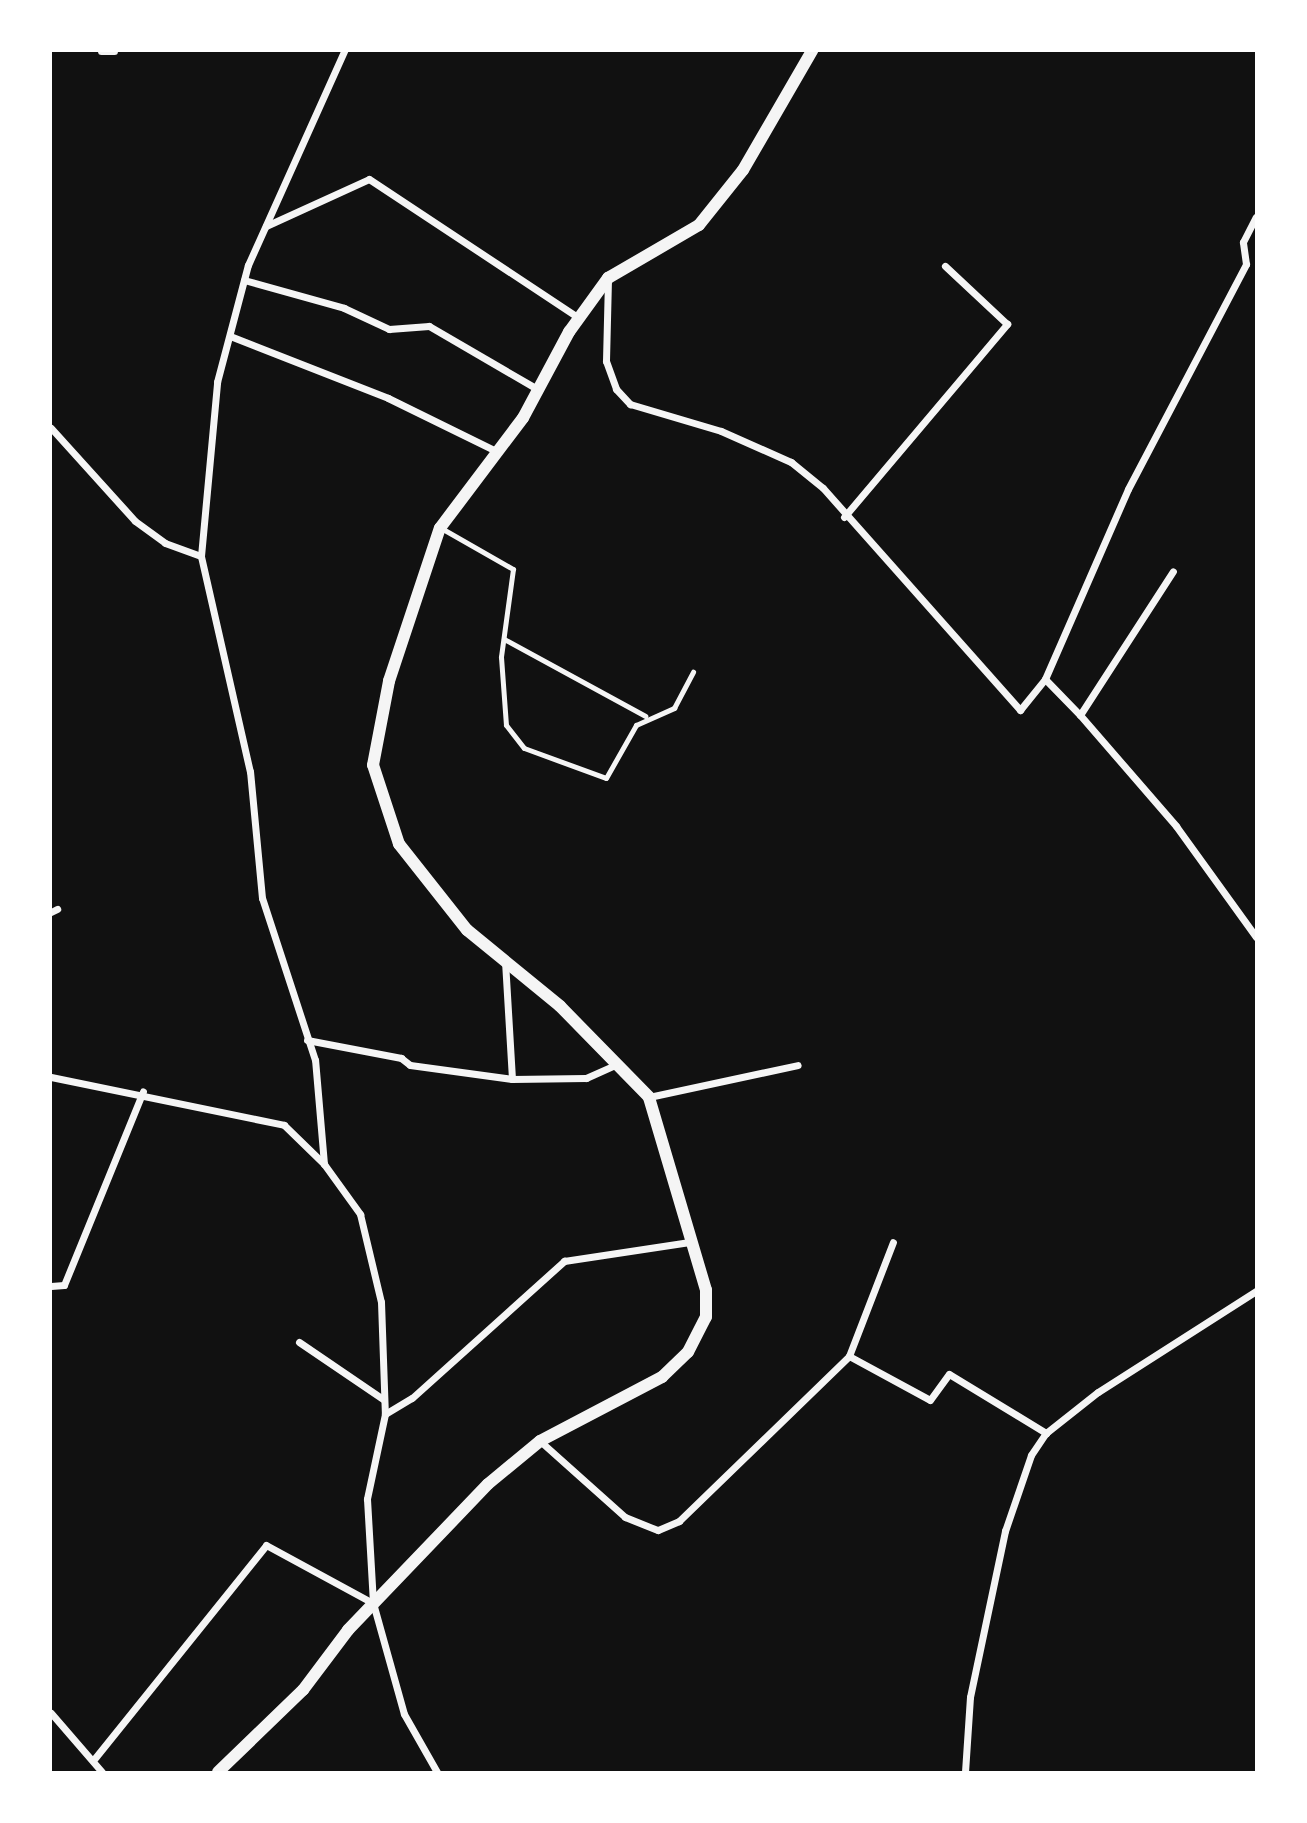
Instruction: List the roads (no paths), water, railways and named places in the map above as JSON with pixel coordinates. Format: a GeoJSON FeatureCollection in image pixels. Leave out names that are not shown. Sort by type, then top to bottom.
{"type":"FeatureCollection","features":[{"type":"Feature","properties":{"kind":"street"},"geometry":{"type":"LineString","coordinates":[[101,51],[114,51]]}},
{"type":"Feature","properties":{"kind":"street"},"geometry":{"type":"LineString","coordinates":[[324,1164],[317,1073],[262,898],[250,772],[201,555],[217,382],[244,280],[344,51]]}},
{"type":"Feature","properties":{"kind":"street"},"geometry":{"type":"LineString","coordinates":[[218,1772],[303,1690],[373,1603],[488,1484],[540,1441],[662,1377],[688,1352],[707,1302],[649,1097],[505,961],[467,930],[399,844],[373,765],[389,681],[440,527],[540,391],[579,318],[608,278],[699,225],[743,170],[812,51]]}},
{"type":"Feature","properties":{"kind":"street"},"geometry":{"type":"LineString","coordinates":[[266,226],[369,179],[579,318]]}},
{"type":"Feature","properties":{"kind":"street"},"geometry":{"type":"LineString","coordinates":[[608,278],[606,361],[616,389],[630,404],[721,431],[791,463],[822,488],[844,517],[1020,710],[1045,679],[1128,489],[1246,264],[1243,242],[1256,217]]}},
{"type":"Feature","properties":{"kind":"street"},"geometry":{"type":"LineString","coordinates":[[844,517],[1007,324],[945,266]]}},
{"type":"Feature","properties":{"kind":"street"},"geometry":{"type":"LineString","coordinates":[[244,280],[344,307],[389,329],[429,326],[540,391]]}},
{"type":"Feature","properties":{"kind":"street"},"geometry":{"type":"LineString","coordinates":[[230,336],[388,398],[496,451]]}},
{"type":"Feature","properties":{"kind":"street"},"geometry":{"type":"LineString","coordinates":[[51,428],[135,522],[165,543],[201,555]]}},
{"type":"Feature","properties":{"kind":"street"},"geometry":{"type":"LineString","coordinates":[[1080,715],[1173,571]]}},
{"type":"Feature","properties":{"kind":"street"},"geometry":{"type":"LineString","coordinates":[[1045,679],[1161,807],[1256,937]]}},
{"type":"Feature","properties":{"kind":"street"},"geometry":{"type":"LineString","coordinates":[[505,961],[512,1079]]}},
{"type":"Feature","properties":{"kind":"street"},"geometry":{"type":"LineString","coordinates":[[307,1040],[401,1058],[410,1065],[512,1079],[586,1078],[617,1064]]}},
{"type":"Feature","properties":{"kind":"street"},"geometry":{"type":"LineString","coordinates":[[649,1097],[798,1065]]}},
{"type":"Feature","properties":{"kind":"street"},"geometry":{"type":"LineString","coordinates":[[51,1077],[142,1091],[284,1125],[324,1164],[360,1214],[381,1302],[385,1414],[367,1499],[373,1603],[404,1714],[437,1772]]}},
{"type":"Feature","properties":{"kind":"street"},"geometry":{"type":"LineString","coordinates":[[51,1286],[64,1285],[142,1091]]}},
{"type":"Feature","properties":{"kind":"street"},"geometry":{"type":"LineString","coordinates":[[385,1414],[412,1398],[564,1261],[690,1242]]}},
{"type":"Feature","properties":{"kind":"street"},"geometry":{"type":"LineString","coordinates":[[540,1441],[625,1517],[658,1530],[679,1521],[733,1473],[849,1356],[893,1242]]}},
{"type":"Feature","properties":{"kind":"street"},"geometry":{"type":"LineString","coordinates":[[965,1772],[970,1697],[1005,1531],[1025,1468],[1046,1433],[1256,1291]]}},
{"type":"Feature","properties":{"kind":"street"},"geometry":{"type":"LineString","coordinates":[[299,1342],[383,1399]]}},
{"type":"Feature","properties":{"kind":"street"},"geometry":{"type":"LineString","coordinates":[[849,1356],[922,1398],[930,1399],[944,1377],[954,1376],[1046,1433]]}},
{"type":"Feature","properties":{"kind":"street"},"geometry":{"type":"LineString","coordinates":[[95,1758],[266,1545],[373,1603]]}},
{"type":"Feature","properties":{"kind":"street"},"geometry":{"type":"LineString","coordinates":[[51,1713],[95,1758],[102,1772]]}},
{"type":"Feature","properties":{"kind":"lane"},"geometry":{"type":"LineString","coordinates":[[440,527],[513,569],[503,639],[506,725],[524,748],[606,778],[645,716],[674,708],[693,672]]}},
{"type":"Feature","properties":{"kind":"lane"},"geometry":{"type":"LineString","coordinates":[[503,639],[645,716]]}}]}
